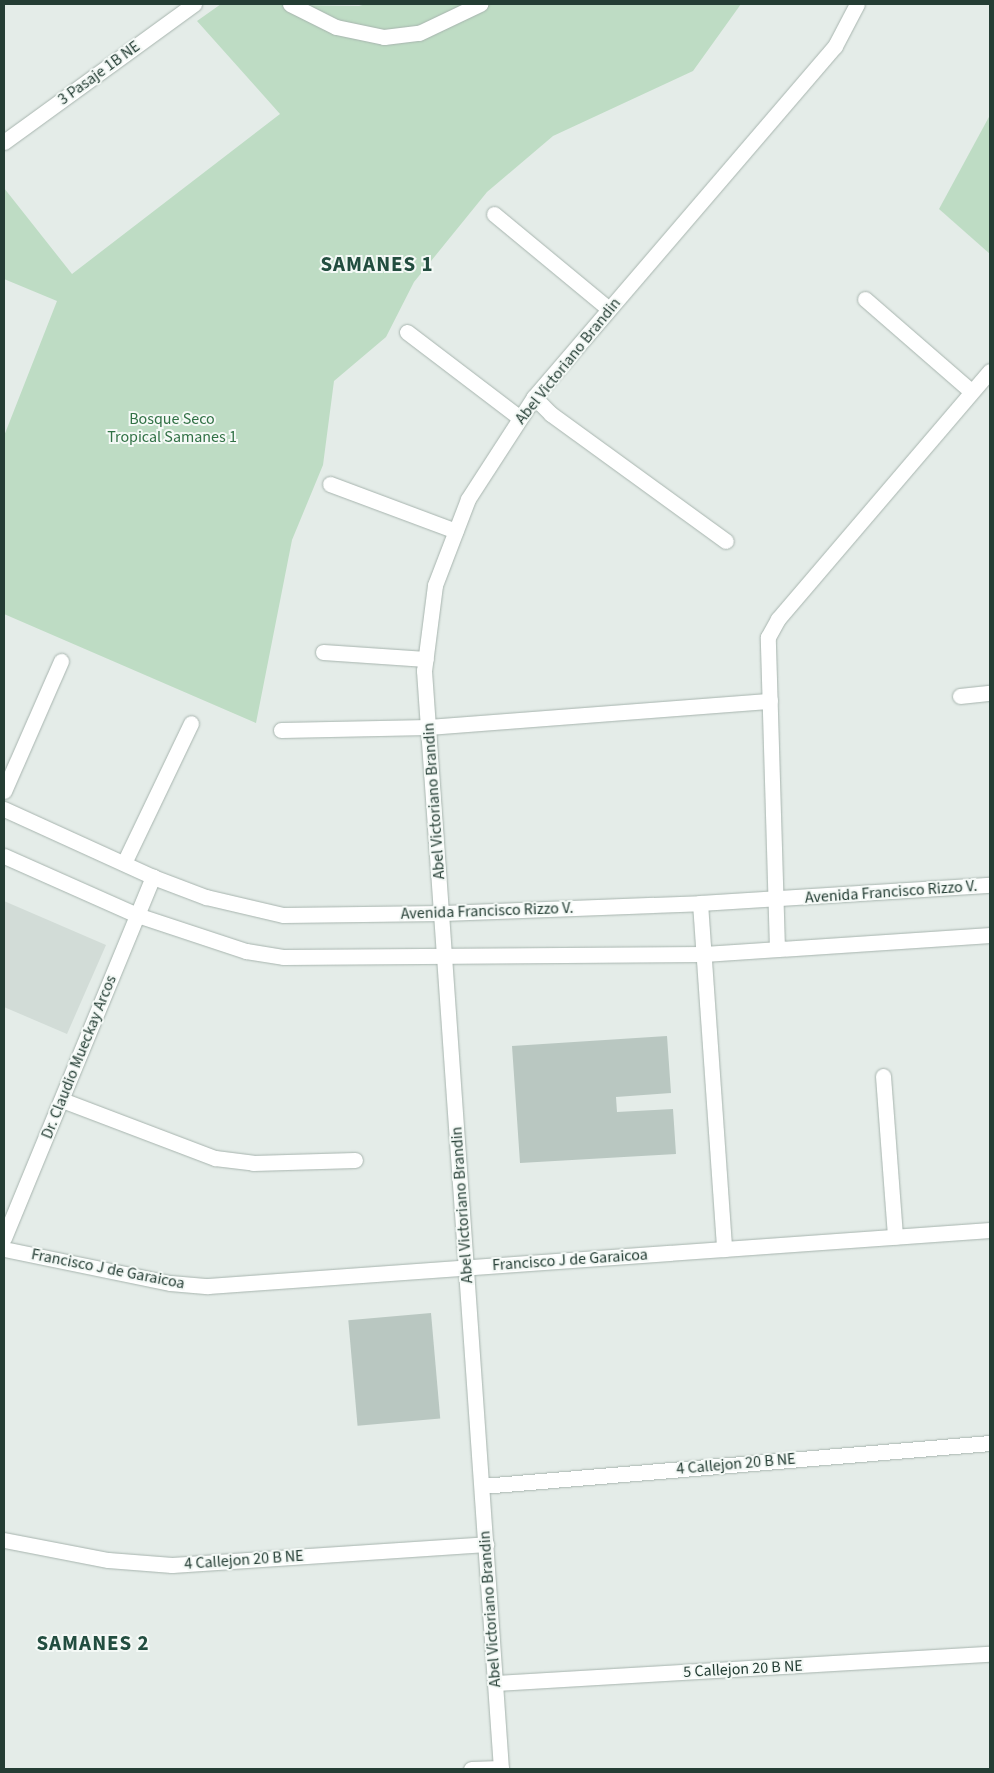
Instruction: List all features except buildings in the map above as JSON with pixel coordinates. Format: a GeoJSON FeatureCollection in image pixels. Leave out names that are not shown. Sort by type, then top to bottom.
{"type":"FeatureCollection","features":[{"type":"Feature","properties":{"kind":"street","name":"3 Pasaje 1B NE"},"geometry":{"type":"LineString","coordinates":[[4,142],[194,4]]}},
{"type":"Feature","properties":{"kind":"street"},"geometry":{"type":"LineString","coordinates":[[290,4],[336,27],[384,38],[419,33],[480,4]]}},
{"type":"Feature","properties":{"kind":"street","name":"Abel Victoriano Brandin"},"geometry":{"type":"LineString","coordinates":[[501,1768],[429,727],[426,659],[435,585],[468,499],[534,397],[835,46],[857,4]]}},
{"type":"Feature","properties":{"kind":"street"},"geometry":{"type":"LineString","coordinates":[[494,214],[609,309]]}},
{"type":"Feature","properties":{"kind":"street"},"geometry":{"type":"LineString","coordinates":[[865,299],[971,391]]}},
{"type":"Feature","properties":{"kind":"street"},"geometry":{"type":"LineString","coordinates":[[407,332],[520,418]]}},
{"type":"Feature","properties":{"kind":"street"},"geometry":{"type":"LineString","coordinates":[[777,949],[774,899],[768,637],[778,619],[990,371]]}},
{"type":"Feature","properties":{"kind":"street"},"geometry":{"type":"LineString","coordinates":[[534,397],[551,414],[726,541]]}},
{"type":"Feature","properties":{"kind":"street"},"geometry":{"type":"LineString","coordinates":[[330,484],[456,531]]}},
{"type":"Feature","properties":{"kind":"street"},"geometry":{"type":"LineString","coordinates":[[323,652],[426,659]]}},
{"type":"Feature","properties":{"kind":"street"},"geometry":{"type":"LineString","coordinates":[[4,791],[61,661]]}},
{"type":"Feature","properties":{"kind":"street"},"geometry":{"type":"LineString","coordinates":[[960,696],[990,693]]}},
{"type":"Feature","properties":{"kind":"street"},"geometry":{"type":"LineString","coordinates":[[281,730],[429,727],[770,701]]}},
{"type":"Feature","properties":{"kind":"street"},"geometry":{"type":"LineString","coordinates":[[124,863],[191,723]]}},
{"type":"Feature","properties":{"kind":"street","name":"Avenida Francisco Rizzo V."},"geometry":{"type":"LineString","coordinates":[[4,809],[153,877],[206,897],[283,915],[443,913],[700,903],[990,885]]}},
{"type":"Feature","properties":{"kind":"street"},"geometry":{"type":"LineString","coordinates":[[4,856],[137,915],[229,946],[283,957],[324,959],[446,954],[704,954],[990,935]]}},
{"type":"Feature","properties":{"kind":"street","name":"Dr. Claudio Mueckay Arcos"},"geometry":{"type":"LineString","coordinates":[[4,1238],[153,877]]}},
{"type":"Feature","properties":{"kind":"street"},"geometry":{"type":"LineString","coordinates":[[700,903],[724,1249]]}},
{"type":"Feature","properties":{"kind":"street"},"geometry":{"type":"LineString","coordinates":[[883,1076],[895,1237]]}},
{"type":"Feature","properties":{"kind":"street"},"geometry":{"type":"LineString","coordinates":[[62,1100],[215,1158],[253,1163],[356,1160]]}},
{"type":"Feature","properties":{"kind":"street","name":"Francisco J de Garaicoa"},"geometry":{"type":"LineString","coordinates":[[4,1249],[170,1283],[208,1286],[990,1230]]}},
{"type":"Feature","properties":{"kind":"street","name":"4 Callejon 20 B NE"},"geometry":{"type":"LineString","coordinates":[[482,1486],[990,1443]]}},
{"type":"Feature","properties":{"kind":"street","name":"4 Callejon 20 B NE"},"geometry":{"type":"LineString","coordinates":[[4,1540],[108,1560],[172,1565],[486,1544]]}},
{"type":"Feature","properties":{"kind":"street","name":"5 Callejon 20 B NE"},"geometry":{"type":"LineString","coordinates":[[496,1683],[990,1654]]}},
{"type":"Feature","properties":{"kind":"street"},"geometry":{"type":"LineString","coordinates":[[471,1769],[501,1768]]}},
{"type":"Feature","properties":{"kind":"shaded area"},"geometry":{"type":"Polygon","coordinates":[[[4,901],[106,945],[67,1034],[4,1007],[4,901]]]}},
{"type":"Feature","properties":{"kind":"green space","name":"Bosque Seco Tropical Samanes 1"},"geometry":{"type":"Polygon","coordinates":[[[221,4],[359,6],[366,4],[741,4],[693,71],[553,136],[487,192],[414,282],[386,337],[334,381],[323,465],[292,540],[256,723],[4,614],[4,436],[57,301],[4,279],[4,188],[72,274],[280,114],[197,21],[221,4]]]}},
{"type":"Feature","properties":{"kind":"green space"},"geometry":{"type":"Polygon","coordinates":[[[990,115],[990,254],[939,209],[990,115]]]}},
{"type":"Feature","properties":{"kind":"district","name":"SAMANES 1"},"geometry":{"type":"Point","coordinates":[377,264]}},
{"type":"Feature","properties":{"kind":"district","name":"SAMANES 2"},"geometry":{"type":"Point","coordinates":[93,1643]}}]}
